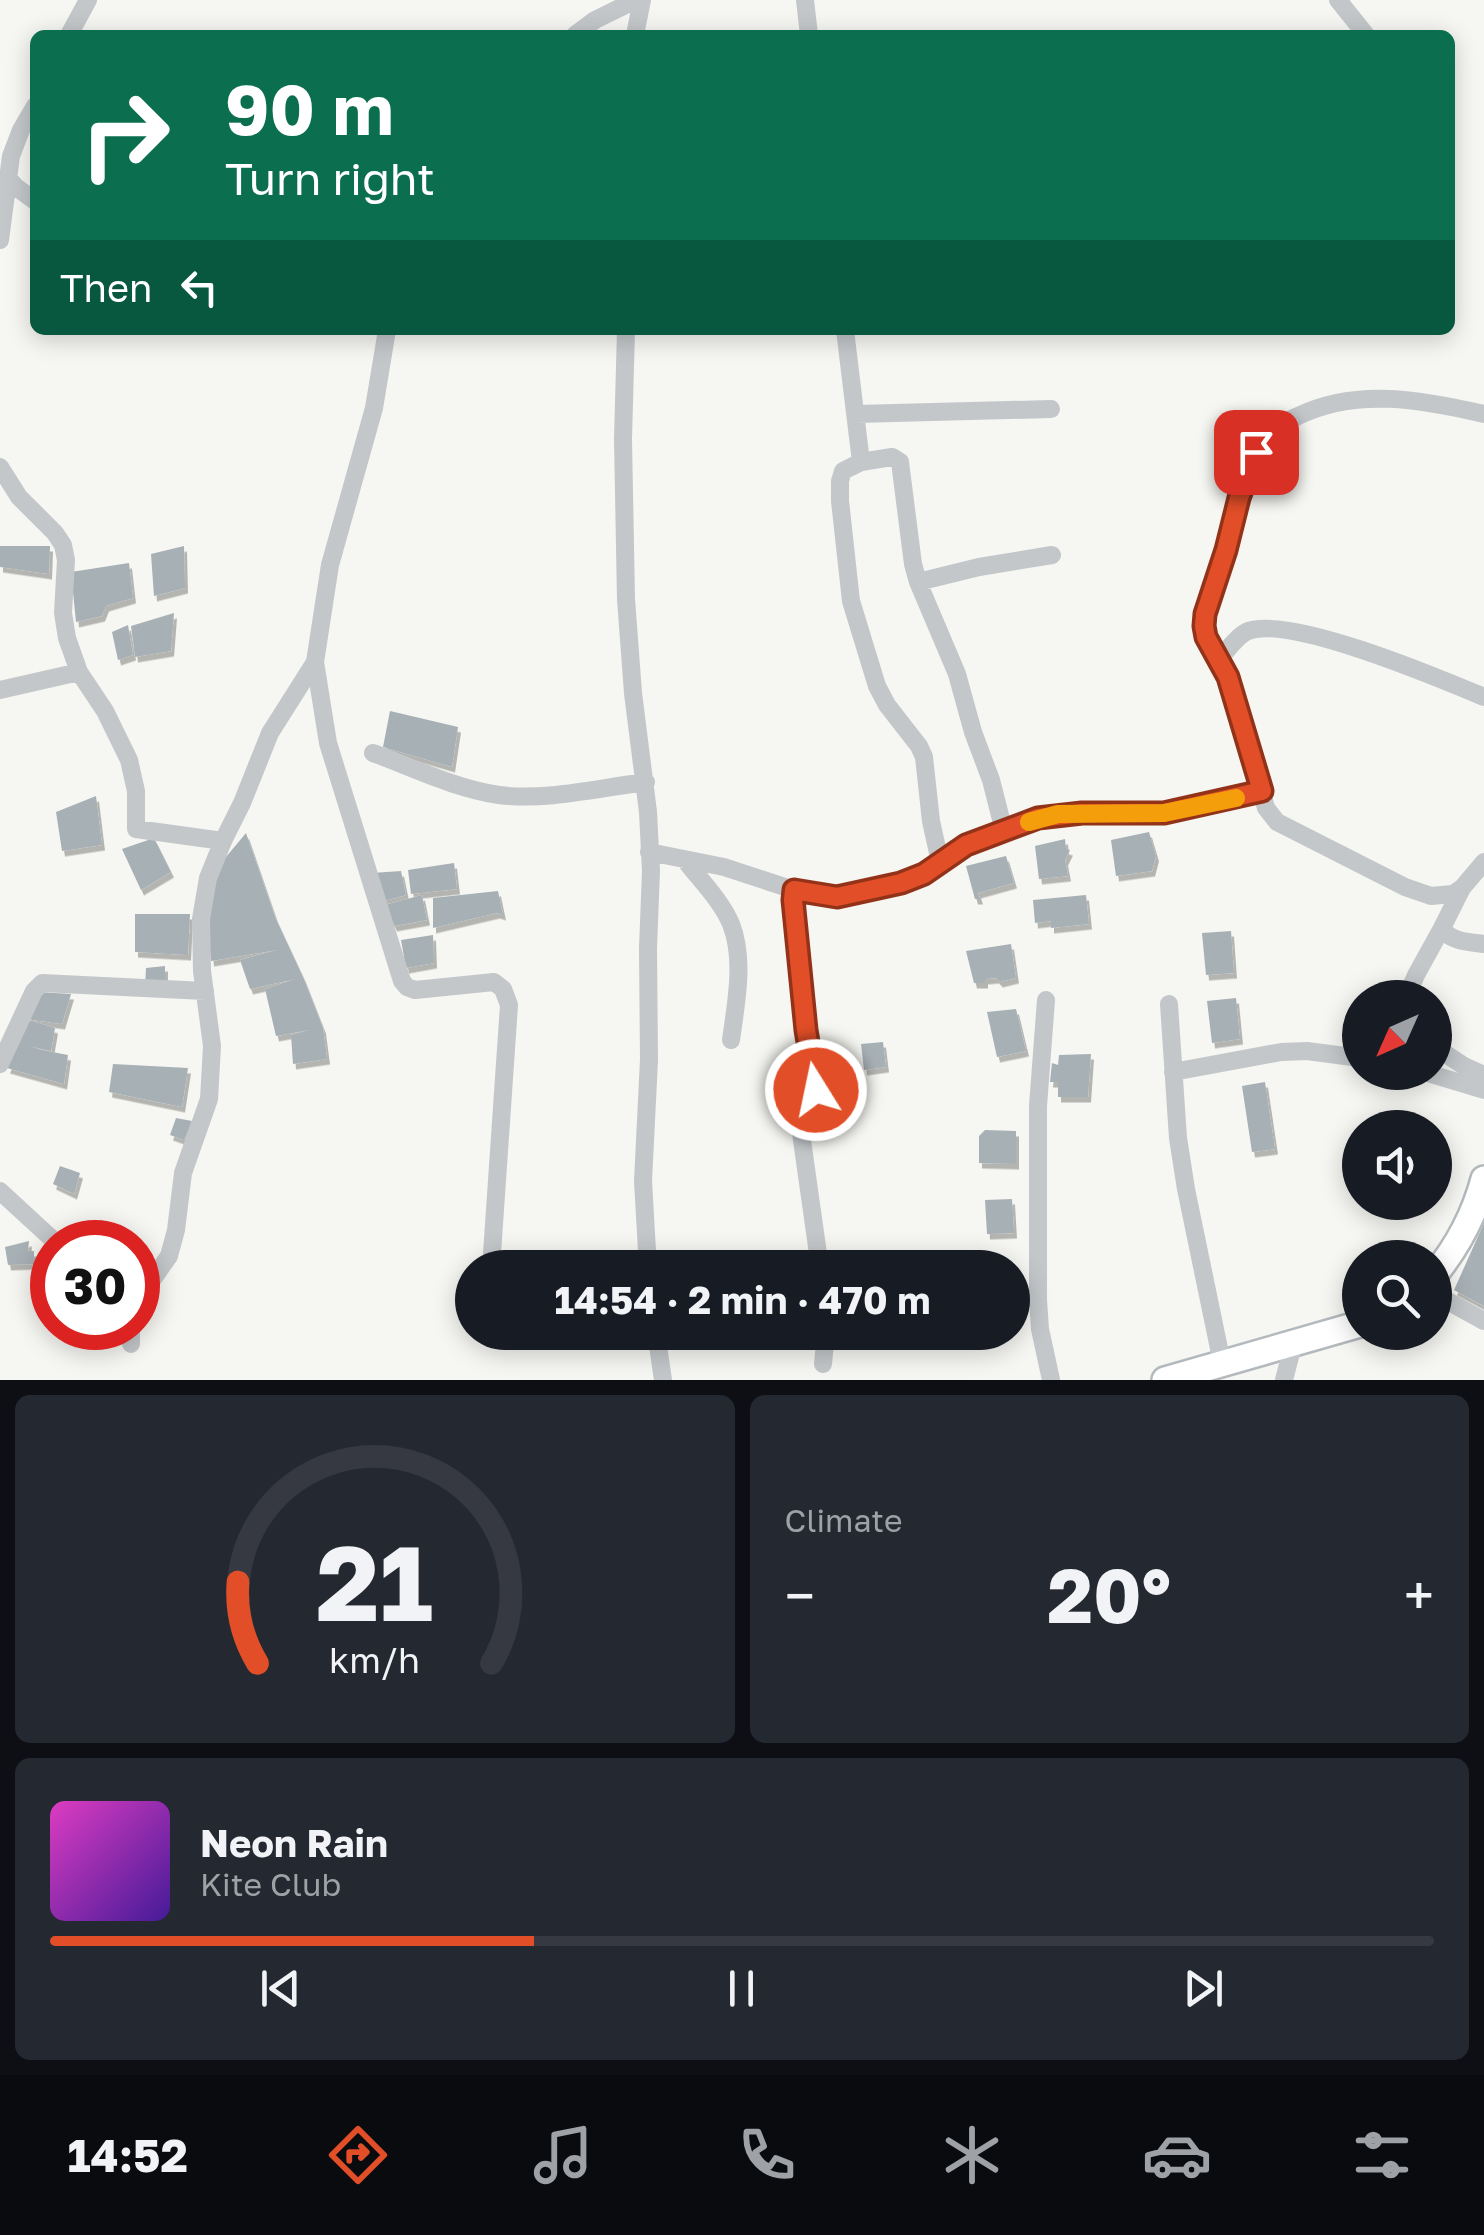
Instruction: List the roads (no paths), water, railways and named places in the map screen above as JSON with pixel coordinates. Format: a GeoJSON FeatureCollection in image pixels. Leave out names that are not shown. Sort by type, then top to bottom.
{"type":"FeatureCollection","features":[{"type":"Feature","properties":{"kind":"street"},"geometry":{"type":"LineString","coordinates":[[72,30],[88,0]]}},
{"type":"Feature","properties":{"kind":"street"},"geometry":{"type":"LineString","coordinates":[[582,30],[639,0]]}},
{"type":"Feature","properties":{"kind":"street"},"geometry":{"type":"LineString","coordinates":[[636,30],[639,0]]}},
{"type":"Feature","properties":{"kind":"street"},"geometry":{"type":"LineString","coordinates":[[805,0],[809,30]]}},
{"type":"Feature","properties":{"kind":"street"},"geometry":{"type":"LineString","coordinates":[[1348,4],[1363,30]]}},
{"type":"Feature","properties":{"kind":"street"},"geometry":{"type":"LineString","coordinates":[[0,240],[11,156],[30,115]]}},
{"type":"Feature","properties":{"kind":"street"},"geometry":{"type":"LineString","coordinates":[[8,178],[30,197]]}},
{"type":"Feature","properties":{"kind":"street"},"geometry":{"type":"LineString","coordinates":[[386,335],[374,408],[330,564],[315,662],[328,743],[402,981],[415,990],[494,982],[503,989],[509,1005],[491,1250]]}},
{"type":"Feature","properties":{"kind":"street"},"geometry":{"type":"LineString","coordinates":[[626,335],[626,599],[633,693],[646,782],[651,871],[643,1181],[647,1250]]}},
{"type":"Feature","properties":{"kind":"street"},"geometry":{"type":"LineString","coordinates":[[846,335],[861,462]]}},
{"type":"Feature","properties":{"kind":"street"},"geometry":{"type":"LineString","coordinates":[[1462,888],[1453,894],[1430,896],[1277,822],[1266,808],[1228,677],[1204,626],[1239,498],[1256,452],[1270,433],[1309,411],[1363,399],[1439,404],[1484,414]]}},
{"type":"Feature","properties":{"kind":"street"},"geometry":{"type":"LineString","coordinates":[[856,414],[1051,409]]}},
{"type":"Feature","properties":{"kind":"street"},"geometry":{"type":"LineString","coordinates":[[940,862],[924,757],[877,686],[851,601],[840,481],[842,471],[861,462],[892,457],[900,462],[912,564],[957,674],[1004,831]]}},
{"type":"Feature","properties":{"kind":"street"},"geometry":{"type":"LineString","coordinates":[[0,467],[13,490],[63,545],[67,570],[65,626],[70,652],[129,760],[136,791],[136,830],[223,841]]}},
{"type":"Feature","properties":{"kind":"street"},"geometry":{"type":"LineString","coordinates":[[918,582],[1052,555]]}},
{"type":"Feature","properties":{"kind":"street"},"geometry":{"type":"LineString","coordinates":[[1218,659],[1248,631],[1294,631],[1384,658],[1484,697]]}},
{"type":"Feature","properties":{"kind":"street"},"geometry":{"type":"LineString","coordinates":[[160,1269],[169,1256],[184,1173],[209,1099],[212,1046],[200,919],[208,878],[270,732],[315,662]]}},
{"type":"Feature","properties":{"kind":"street"},"geometry":{"type":"LineString","coordinates":[[0,690],[79,672]]}},
{"type":"Feature","properties":{"kind":"street"},"geometry":{"type":"LineString","coordinates":[[373,753],[496,794],[530,796],[646,782]]}},
{"type":"Feature","properties":{"kind":"street"},"geometry":{"type":"LineString","coordinates":[[649,852],[748,874],[794,890],[837,897],[916,877],[966,845],[1038,818],[1058,814],[1164,813],[1262,791]]}},
{"type":"Feature","properties":{"kind":"street"},"geometry":{"type":"LineString","coordinates":[[685,860],[722,907],[735,939],[738,989],[731,1040]]}},
{"type":"Feature","properties":{"kind":"street"},"geometry":{"type":"LineString","coordinates":[[1414,980],[1462,888],[1484,862]]}},
{"type":"Feature","properties":{"kind":"street"},"geometry":{"type":"LineString","coordinates":[[794,890],[806,1030],[816,1090],[816,1106],[800,1120],[800,1126],[817,1250]]}},
{"type":"Feature","properties":{"kind":"street"},"geometry":{"type":"LineString","coordinates":[[1442,928],[1453,938],[1484,944]]}},
{"type":"Feature","properties":{"kind":"street"},"geometry":{"type":"LineString","coordinates":[[0,1064],[34,991],[42,983],[205,991]]}},
{"type":"Feature","properties":{"kind":"street"},"geometry":{"type":"LineString","coordinates":[[1046,1000],[1038,1106],[1038,1300],[1051,1380]]}},
{"type":"Feature","properties":{"kind":"street"},"geometry":{"type":"LineString","coordinates":[[1169,1004],[1178,1138],[1206,1372]]}},
{"type":"Feature","properties":{"kind":"street"},"geometry":{"type":"LineString","coordinates":[[1173,1072],[1281,1052],[1342,1056]]}},
{"type":"Feature","properties":{"kind":"street"},"geometry":{"type":"LineString","coordinates":[[1452,1058],[1484,1075]]}},
{"type":"Feature","properties":{"kind":"street"},"geometry":{"type":"LineString","coordinates":[[1452,1080],[1484,1090]]}},
{"type":"Feature","properties":{"kind":"street"},"geometry":{"type":"LineString","coordinates":[[1452,1248],[1483,1189]]}},
{"type":"Feature","properties":{"kind":"street"},"geometry":{"type":"LineString","coordinates":[[0,1191],[31,1220]]}},
{"type":"Feature","properties":{"kind":"street"},"geometry":{"type":"LineString","coordinates":[[1452,1303],[1484,1321]]}},
{"type":"Feature","properties":{"kind":"street"},"geometry":{"type":"LineString","coordinates":[[1164,1380],[1206,1372],[1342,1329]]}},
{"type":"Feature","properties":{"kind":"street"},"geometry":{"type":"LineString","coordinates":[[1284,1380],[1293,1344]]}},
{"type":"Feature","properties":{"kind":"street"},"geometry":{"type":"LineString","coordinates":[[659,1350],[663,1380]]}},
{"type":"Feature","properties":{"kind":"street"},"geometry":{"type":"LineString","coordinates":[[823,1364],[824,1350]]}}]}
